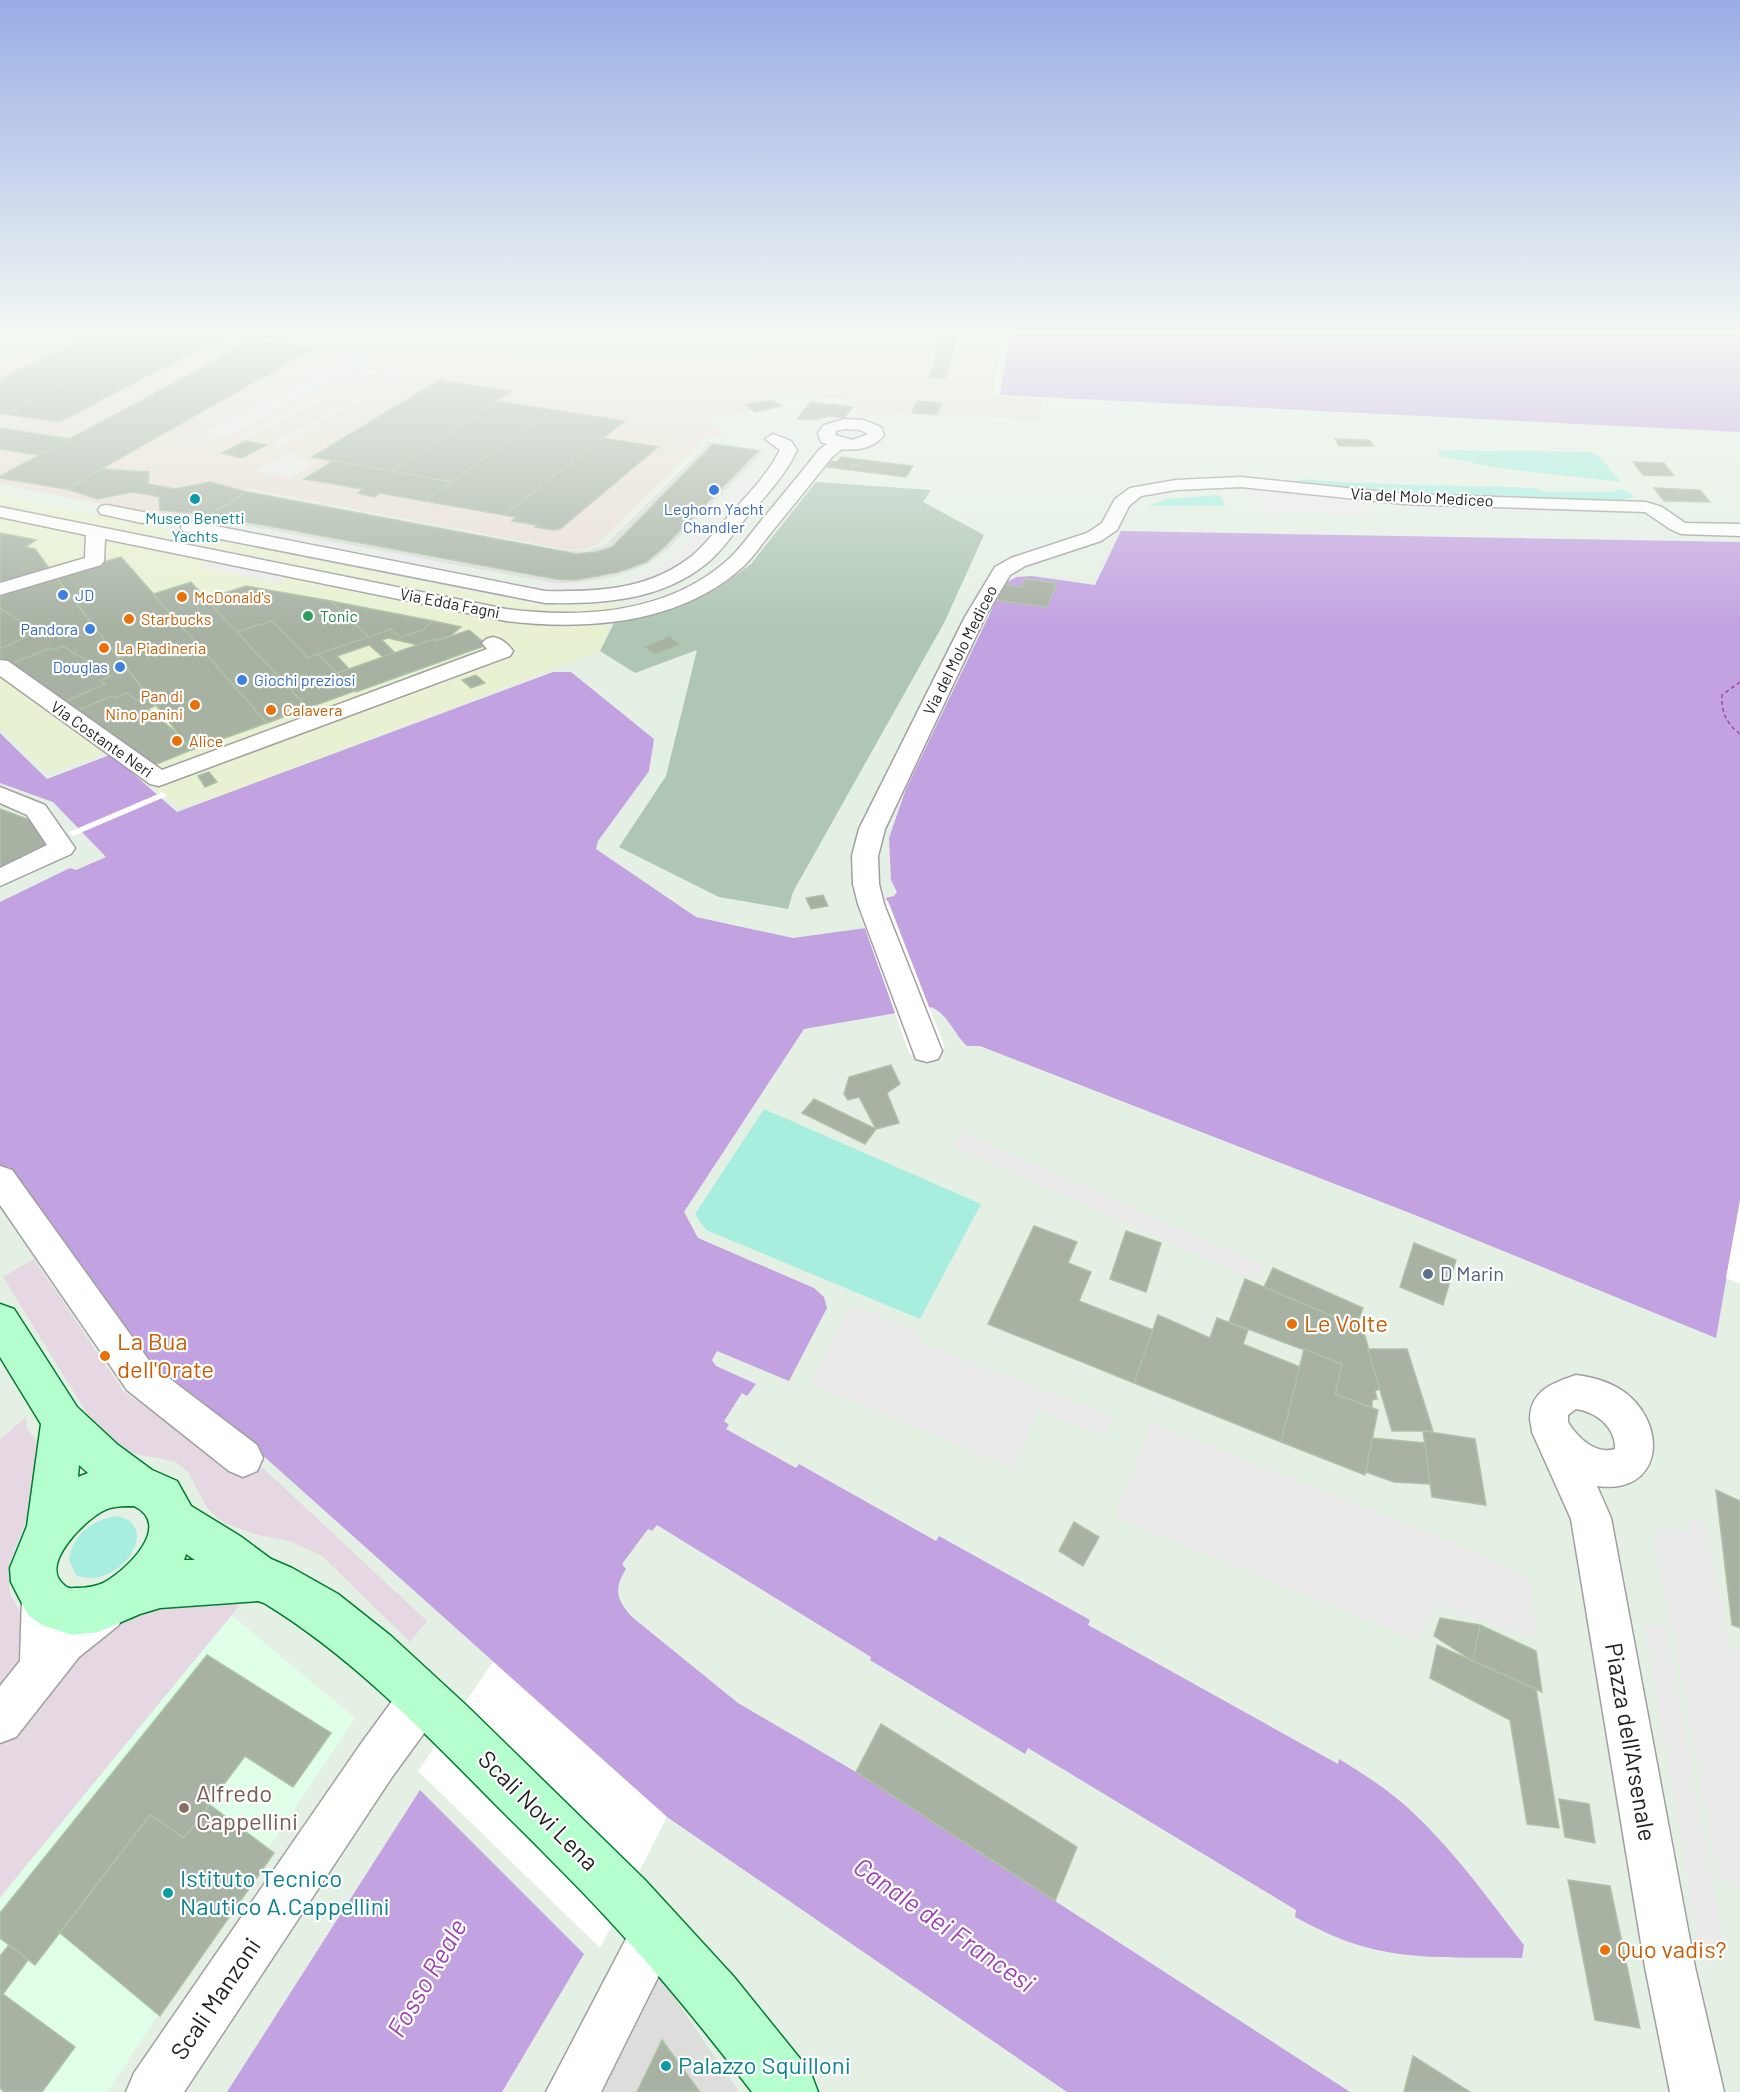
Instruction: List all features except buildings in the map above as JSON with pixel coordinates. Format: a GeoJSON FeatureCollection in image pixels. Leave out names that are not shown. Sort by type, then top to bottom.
{"type":"FeatureCollection","features":[{"type":"Feature","properties":{"kind":"main road"},"geometry":{"type":"LineString","coordinates":[[0,1321],[62,1421],[103,1459],[137,1485]]}},
{"type":"Feature","properties":{"kind":"main road"},"geometry":{"type":"LineString","coordinates":[[48,1533],[62,1421]]}},
{"type":"Feature","properties":{"kind":"main road"},"geometry":{"type":"LineString","coordinates":[[122,1598],[152,1574],[166,1550],[172,1520],[162,1496],[154,1490],[137,1485],[115,1486],[87,1496],[60,1517],[39,1550],[34,1568],[36,1584],[43,1598],[54,1607],[69,1612],[91,1611],[160,1586],[258,1578]]}},
{"type":"Feature","properties":{"kind":"main road"},"geometry":{"type":"LineString","coordinates":[[172,1520],[224,1552],[258,1578]]}},
{"type":"Feature","properties":{"kind":"main road","name":"Scali Novi Lena"},"geometry":{"type":"LineString","coordinates":[[258,1578],[276,1584],[321,1611],[374,1653],[436,1711],[641,1915],[714,1997],[789,2092]]}},
{"type":"Feature","properties":{"kind":"street","name":"Via Edda Fagni"},"geometry":{"type":"LineString","coordinates":[[190,527],[545,597],[591,598],[621,594],[664,581],[700,558],[779,470],[789,450],[773,439]]}},
{"type":"Feature","properties":{"kind":"street","name":"Via Edda Fagni"},"geometry":{"type":"LineString","coordinates":[[0,512],[513,616],[532,619],[612,615],[652,608],[687,596],[723,576],[739,560],[825,454],[839,443]]}},
{"type":"Feature","properties":{"kind":"street","name":"Via del Molo Mediceo"},"geometry":{"type":"LineString","coordinates":[[927,1051],[871,904],[864,867],[872,829],[887,795],[996,578],[1002,571],[1018,562],[1100,534],[1110,526],[1121,503],[1136,492],[1176,485],[1241,482],[1404,499],[1641,506],[1659,510],[1673,524],[1684,528],[1740,530]]}},
{"type":"Feature","properties":{"kind":"street"},"geometry":{"type":"LineString","coordinates":[[106,510],[142,517]]}},
{"type":"Feature","properties":{"kind":"street"},"geometry":{"type":"LineString","coordinates":[[0,589],[94,561],[96,532]]}},
{"type":"Feature","properties":{"kind":"street","name":"Via Costante Neri"},"geometry":{"type":"LineString","coordinates":[[0,666],[159,779],[502,651],[493,643]]}},
{"type":"Feature","properties":{"kind":"street"},"geometry":{"type":"LineString","coordinates":[[0,794],[36,810],[62,848],[0,878]]}},
{"type":"Feature","properties":{"kind":"street"},"geometry":{"type":"LineString","coordinates":[[0,1179],[140,1378],[243,1458]]}},
{"type":"Feature","properties":{"kind":"street"},"geometry":{"type":"LineString","coordinates":[[1576,1392],[1590,1394],[1604,1400],[1627,1420],[1634,1432],[1636,1445],[1633,1456],[1626,1464],[1609,1469],[1596,1468],[1582,1462],[1564,1449],[1551,1432],[1548,1420],[1555,1400],[1564,1394],[1576,1392]]}},
{"type":"Feature","properties":{"kind":"street","name":"Piazza dell'Arsenale"},"geometry":{"type":"LineString","coordinates":[[1551,1432],[1591,1518],[1670,1967],[1697,2092]]}},
{"type":"Feature","properties":{"kind":"street"},"geometry":{"type":"LineString","coordinates":[[1591,1518],[1609,1469]]}},
{"type":"Feature","properties":{"kind":"street"},"geometry":{"type":"LineString","coordinates":[[42,1667],[43,1598]]}},
{"type":"Feature","properties":{"kind":"street"},"geometry":{"type":"LineString","coordinates":[[0,1721],[64,1642],[122,1598]]}},
{"type":"Feature","properties":{"kind":"street","name":"Scali Manzoni"},"geometry":{"type":"LineString","coordinates":[[153,2092],[376,1761],[436,1711]]}},
{"type":"Feature","properties":{"kind":"street"},"geometry":{"type":"LineString","coordinates":[[573,2092],[641,1915]]}},
{"type":"Feature","properties":{"kind":"shaded area"},"geometry":{"type":"Polygon","coordinates":[[[0,433],[724,433],[727,435],[704,439],[597,545],[582,550],[563,549],[248,489],[198,520],[153,514],[0,484],[0,433]]]}},
{"type":"Feature","properties":{"kind":"shaded area"},"geometry":{"type":"Polygon","coordinates":[[[210,433],[232,433],[225,436],[210,433]]]}},
{"type":"Feature","properties":{"kind":"shaded area"},"geometry":{"type":"Polygon","coordinates":[[[247,433],[260,433],[249,438],[240,436],[247,433]]]}},
{"type":"Feature","properties":{"kind":"shaded area"},"geometry":{"type":"Polygon","coordinates":[[[292,433],[302,433],[277,446],[276,441],[292,433]]]}},
{"type":"Feature","properties":{"kind":"shaded area"},"geometry":{"type":"Polygon","coordinates":[[[709,442],[765,450],[668,549],[648,564],[617,576],[577,583],[554,583],[205,518],[249,491],[558,550],[586,551],[605,545],[709,442]]]}},
{"type":"Feature","properties":{"kind":"shaded area"},"geometry":{"type":"Polygon","coordinates":[[[1438,450],[1591,452],[1599,456],[1621,482],[1496,468],[1440,456],[1438,450]]]}},
{"type":"Feature","properties":{"kind":"shaded area"},"geometry":{"type":"Polygon","coordinates":[[[288,453],[301,456],[296,459],[314,463],[289,478],[257,471],[288,453]]]}},
{"type":"Feature","properties":{"kind":"shaded area"},"geometry":{"type":"Polygon","coordinates":[[[746,477],[755,478],[723,516],[714,514],[746,477]]]}},
{"type":"Feature","properties":{"kind":"shaded area"},"geometry":{"type":"Polygon","coordinates":[[[1302,479],[1534,488],[1544,492],[1612,492],[1619,489],[1631,493],[1634,497],[1623,500],[1395,494],[1295,482],[1302,479]]]}},
{"type":"Feature","properties":{"kind":"shaded area"},"geometry":{"type":"Polygon","coordinates":[[[816,482],[931,490],[923,502],[984,535],[944,623],[793,892],[788,909],[719,897],[619,847],[666,776],[697,650],[635,673],[600,651],[615,621],[687,602],[721,586],[751,564],[816,482]]]}},
{"type":"Feature","properties":{"kind":"shaded area"},"geometry":{"type":"Polygon","coordinates":[[[1248,489],[1365,503],[1372,516],[1260,514],[1248,489]]]}},
{"type":"Feature","properties":{"kind":"shaded area"},"geometry":{"type":"Polygon","coordinates":[[[0,495],[541,606],[618,604],[600,651],[234,791],[179,808],[110,751],[54,772],[43,770],[0,728],[0,495]]]}},
{"type":"Feature","properties":{"kind":"shaded area"},"geometry":{"type":"Polygon","coordinates":[[[1219,495],[1226,506],[1147,506],[1168,499],[1219,495]]]}},
{"type":"Feature","properties":{"kind":"shaded area"},"geometry":{"type":"Polygon","coordinates":[[[1400,503],[1575,508],[1586,513],[1410,509],[1400,503]]]}},
{"type":"Feature","properties":{"kind":"shaded area"},"geometry":{"type":"Polygon","coordinates":[[[702,527],[712,529],[679,564],[659,575],[632,584],[627,579],[652,571],[670,561],[702,527]]]}},
{"type":"Feature","properties":{"kind":"shaded area"},"geometry":{"type":"Polygon","coordinates":[[[275,532],[350,547],[343,552],[267,537],[275,532]]]}},
{"type":"Feature","properties":{"kind":"shaded area"},"geometry":{"type":"Polygon","coordinates":[[[379,552],[459,567],[452,573],[372,558],[379,552]]]}},
{"type":"Feature","properties":{"kind":"shaded area"},"geometry":{"type":"Polygon","coordinates":[[[211,561],[283,575],[284,582],[277,583],[206,568],[203,563],[211,561]]]}},
{"type":"Feature","properties":{"kind":"shaded area"},"geometry":{"type":"Polygon","coordinates":[[[538,583],[592,585],[592,592],[531,589],[538,583]]]}},
{"type":"Feature","properties":{"kind":"shaded area"},"geometry":{"type":"Polygon","coordinates":[[[764,1109],[981,1204],[920,1319],[706,1230],[695,1214],[764,1109]]]}},
{"type":"Feature","properties":{"kind":"shaded area"},"geometry":{"type":"Polygon","coordinates":[[[962,1132],[1264,1266],[1257,1282],[953,1146],[962,1132]]]}},
{"type":"Feature","properties":{"kind":"shaded area"},"geometry":{"type":"Polygon","coordinates":[[[34,1259],[124,1392],[232,1466],[248,1454],[427,1621],[410,1642],[322,1556],[289,1541],[258,1535],[224,1523],[207,1508],[188,1472],[176,1462],[123,1451],[99,1433],[3,1277],[34,1259]]]}},
{"type":"Feature","properties":{"kind":"shaded area"},"geometry":{"type":"Polygon","coordinates":[[[859,1306],[916,1331],[924,1344],[1112,1416],[1105,1437],[1038,1410],[1014,1469],[810,1383],[849,1311],[859,1306]]]}},
{"type":"Feature","properties":{"kind":"shaded area"},"geometry":{"type":"Polygon","coordinates":[[[26,1417],[27,1429],[41,1446],[34,1499],[11,1560],[10,1594],[22,1615],[144,1611],[210,1598],[240,1605],[0,1897],[0,1440],[26,1417]]]}},
{"type":"Feature","properties":{"kind":"shaded area"},"geometry":{"type":"Polygon","coordinates":[[[1152,1423],[1441,1538],[1528,1577],[1537,1639],[1434,1605],[1418,1641],[1115,1517],[1152,1423]]]}},
{"type":"Feature","properties":{"kind":"shaded area"},"geometry":{"type":"Polygon","coordinates":[[[116,1516],[130,1522],[136,1531],[136,1543],[130,1555],[120,1566],[107,1574],[92,1578],[76,1575],[69,1560],[74,1543],[91,1525],[116,1516]]]}},
{"type":"Feature","properties":{"kind":"shaded area"},"geometry":{"type":"Polygon","coordinates":[[[1689,1519],[1705,1522],[1730,1648],[1740,1651],[1740,1887],[1718,1881],[1673,1629],[1652,1538],[1657,1538],[1656,1526],[1691,1533],[1689,1519]]]}},
{"type":"Feature","properties":{"kind":"shaded area","name":"Alfredo Cappellini"},"geometry":{"type":"Polygon","coordinates":[[[231,1615],[355,1718],[107,2092],[0,2092],[0,1899],[231,1615]]]}},
{"type":"Feature","properties":{"kind":"shaded area"},"geometry":{"type":"Polygon","coordinates":[[[1644,1623],[1666,1628],[1724,1947],[1698,1940],[1644,1623]]]}},
{"type":"Feature","properties":{"kind":"shaded area"},"geometry":{"type":"Polygon","coordinates":[[[660,1977],[739,2092],[602,2092],[660,1977]]]}},
{"type":"Feature","properties":{"kind":"water","name":"Canale dei Francesi"},"geometry":{"type":"Polygon","coordinates":[[[1121,531],[1740,542],[1740,1201],[1716,1338],[1415,1215],[980,1046],[967,1046],[947,1019],[931,1007],[804,1029],[684,1212],[698,1238],[814,1288],[824,1297],[827,1308],[789,1381],[717,1351],[712,1360],[716,1366],[756,1384],[747,1396],[742,1393],[724,1421],[729,1425],[726,1429],[796,1468],[799,1464],[936,1541],[939,1536],[1090,1620],[1088,1625],[1338,1764],[1339,1759],[1370,1779],[1418,1817],[1450,1852],[1524,1945],[1522,1958],[1398,1954],[1358,1945],[1310,1925],[1295,1917],[1296,1910],[1028,1748],[1025,1754],[870,1660],[871,1657],[657,1525],[652,1531],[648,1529],[622,1564],[626,1569],[619,1583],[618,1594],[632,1617],[738,1703],[856,1772],[1350,2092],[1067,2092],[667,1817],[249,1443],[137,1365],[0,1171],[0,902],[70,868],[76,870],[106,857],[53,802],[0,783],[0,733],[47,779],[107,756],[113,756],[177,812],[553,672],[571,672],[654,739],[649,771],[598,841],[596,849],[696,917],[793,938],[895,924],[886,898],[894,896],[897,892],[891,880],[889,838],[906,789],[1004,584],[1016,577],[1032,576],[1095,585],[1121,531]]]}},
{"type":"Feature","properties":{"kind":"water","name":"Fosso Reale"},"geometry":{"type":"Polygon","coordinates":[[[420,1790],[584,1954],[502,2092],[227,2092],[420,1790]]]}},
{"type":"Feature","properties":{"kind":"pier"},"geometry":{"type":"Polygon","coordinates":[[[163,792],[167,796],[73,836],[69,832],[163,792]]]}},
{"type":"Feature","properties":{"kind":"pier"},"geometry":{"type":"Polygon","coordinates":[[[888,901],[945,1048],[910,1055],[857,906],[888,901]]]}},
{"type":"Feature","properties":{"kind":"pier"},"geometry":{"type":"Polygon","coordinates":[[[1740,1201],[1740,1284],[1726,1278],[1740,1201]]]}},
{"type":"Feature","properties":{"kind":"pier"},"geometry":{"type":"Polygon","coordinates":[[[493,1662],[667,1817],[600,1948],[418,1771],[493,1662]]]}},
{"type":"Feature","properties":{"kind":"ferry route"},"geometry":{"type":"LineString","coordinates":[[1740,682],[1722,695],[1725,717],[1740,734]]}},
{"type":"Feature","properties":{"kind":"place","name":"Leghorn Yacht Chandler"},"geometry":{"type":"Point","coordinates":[714,490]}},
{"type":"Feature","properties":{"kind":"place","name":"Museo Benetti Yachts"},"geometry":{"type":"Point","coordinates":[195,499]}},
{"type":"Feature","properties":{"kind":"place","name":"JD"},"geometry":{"type":"Point","coordinates":[63,595]}},
{"type":"Feature","properties":{"kind":"place","name":"McDonald's"},"geometry":{"type":"Point","coordinates":[182,597]}},
{"type":"Feature","properties":{"kind":"place","name":"Tonic"},"geometry":{"type":"Point","coordinates":[308,616]}},
{"type":"Feature","properties":{"kind":"place","name":"Starbucks"},"geometry":{"type":"Point","coordinates":[129,619]}},
{"type":"Feature","properties":{"kind":"place","name":"Pandora"},"geometry":{"type":"Point","coordinates":[90,629]}},
{"type":"Feature","properties":{"kind":"place","name":"La Piadineria"},"geometry":{"type":"Point","coordinates":[104,648]}},
{"type":"Feature","properties":{"kind":"place","name":"Douglas"},"geometry":{"type":"Point","coordinates":[120,667]}},
{"type":"Feature","properties":{"kind":"place","name":"Giochi preziosi"},"geometry":{"type":"Point","coordinates":[242,680]}},
{"type":"Feature","properties":{"kind":"place","name":"Pan di Nino panini"},"geometry":{"type":"Point","coordinates":[195,705]}},
{"type":"Feature","properties":{"kind":"place","name":"Calavera"},"geometry":{"type":"Point","coordinates":[271,710]}},
{"type":"Feature","properties":{"kind":"place","name":"Alice"},"geometry":{"type":"Point","coordinates":[177,741]}},
{"type":"Feature","properties":{"kind":"place","name":"D Marin"},"geometry":{"type":"Point","coordinates":[1428,1274]}},
{"type":"Feature","properties":{"kind":"place","name":"Le Volte"},"geometry":{"type":"Point","coordinates":[1292,1324]}},
{"type":"Feature","properties":{"kind":"place","name":"La Bua dell'Orate"},"geometry":{"type":"Point","coordinates":[105,1356]}},
{"type":"Feature","properties":{"kind":"place","name":"Alfredo Cappellini"},"geometry":{"type":"Point","coordinates":[184,1808]}},
{"type":"Feature","properties":{"kind":"place","name":"Istituto Tecnico Nautico A.Cappellini"},"geometry":{"type":"Point","coordinates":[168,1893]}},
{"type":"Feature","properties":{"kind":"place","name":"Quo vadis?"},"geometry":{"type":"Point","coordinates":[1605,1950]}},
{"type":"Feature","properties":{"kind":"place","name":"Palazzo Squilloni"},"geometry":{"type":"Point","coordinates":[666,2066]}}]}
